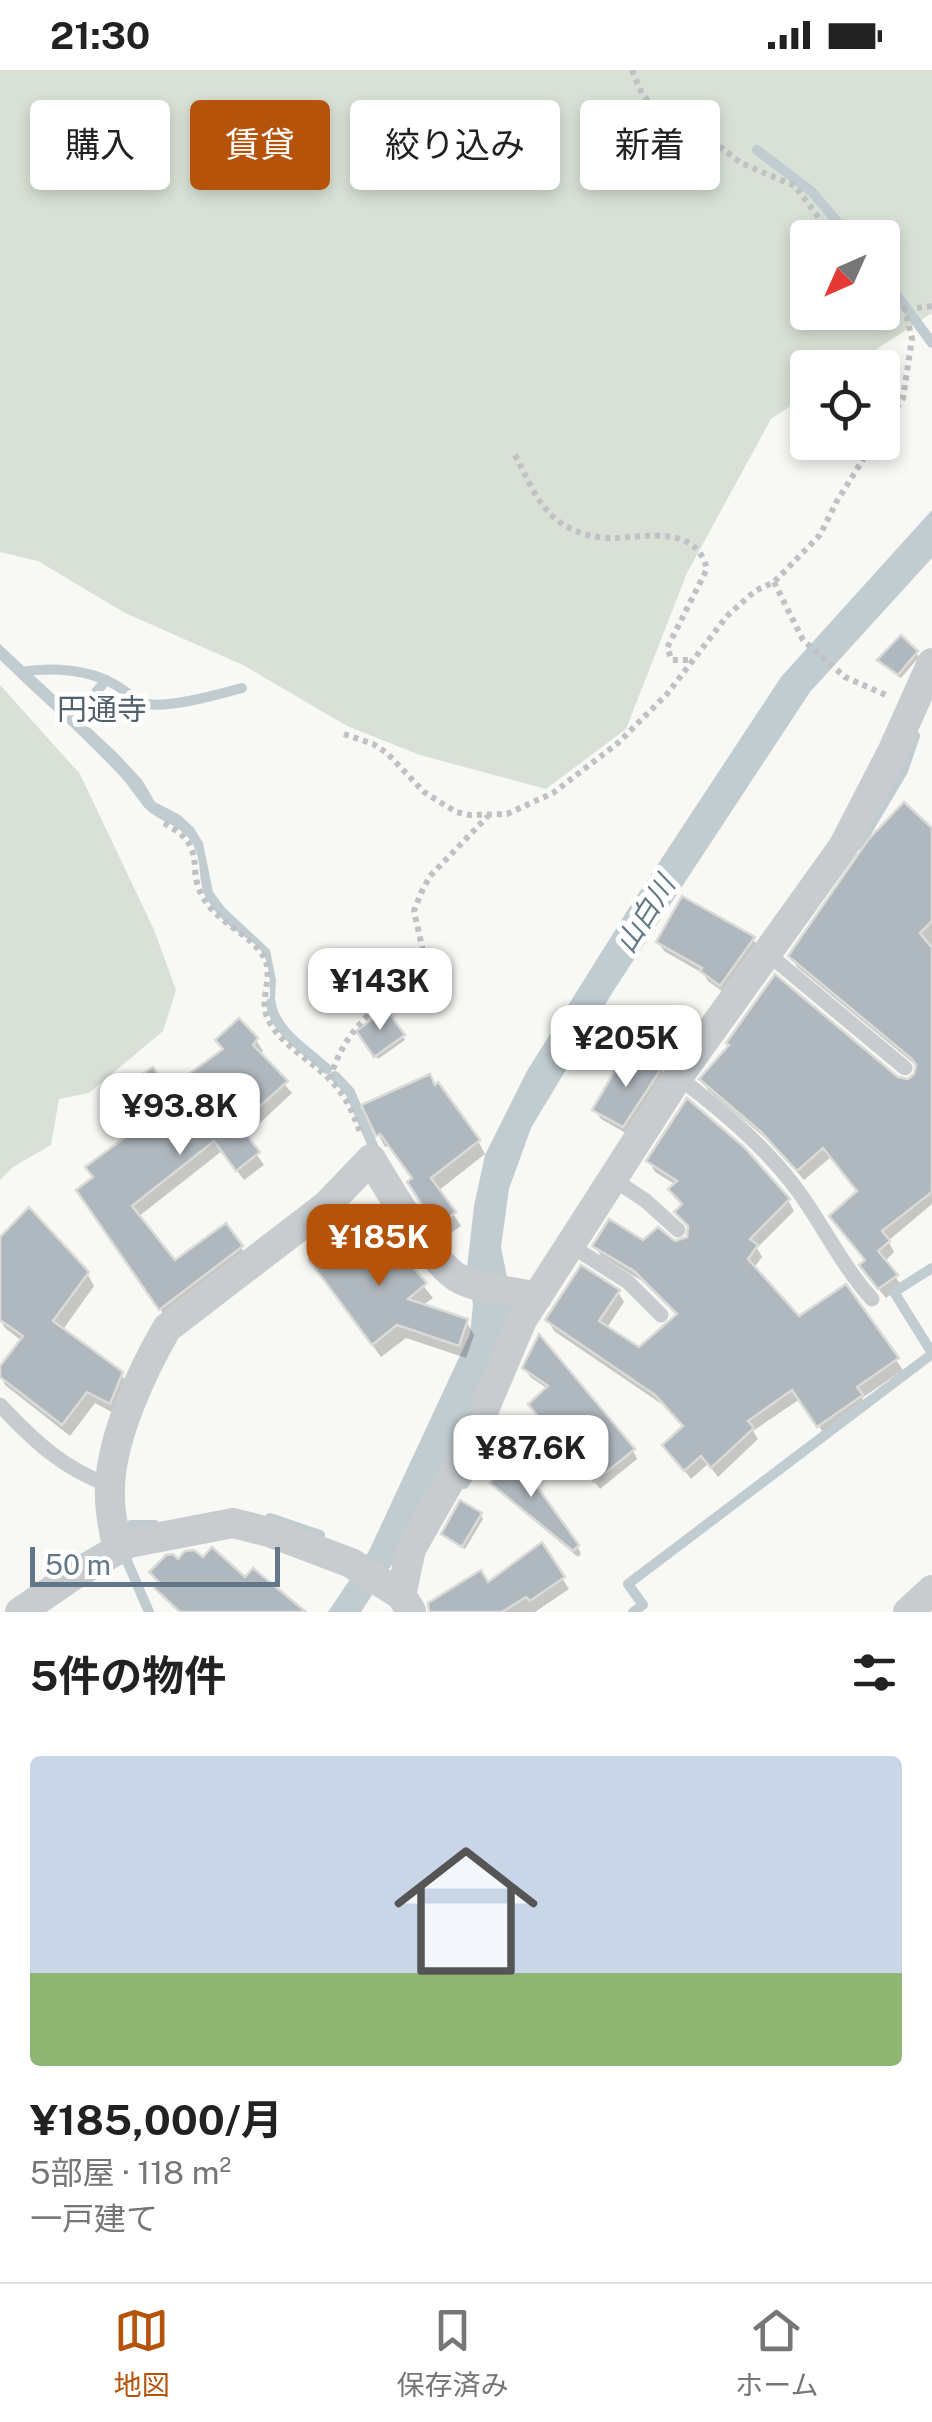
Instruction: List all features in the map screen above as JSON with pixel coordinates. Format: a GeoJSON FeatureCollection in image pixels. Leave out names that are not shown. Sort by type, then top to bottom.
{"type":"FeatureCollection","features":[{"type":"Feature","properties":{"kind":"street"},"geometry":{"type":"LineString","coordinates":[[20,1612],[128,1544],[233,1523],[269,1532],[351,1563],[400,1598],[410,1549],[466,1452],[522,1320],[678,1077],[843,847],[894,750],[922,711],[932,663]]}},
{"type":"Feature","properties":{"kind":"street"},"geometry":{"type":"LineString","coordinates":[[118,1550],[111,1518],[110,1484],[122,1430],[152,1354],[167,1328],[326,1206],[371,1159],[402,1209],[458,1279],[537,1297]]}},
{"type":"Feature","properties":{"kind":"street"},"geometry":{"type":"LineString","coordinates":[[908,1612],[932,1590]]}},
{"type":"Feature","properties":{"kind":"lane"},"geometry":{"type":"LineString","coordinates":[[767,953],[904,1068]]}},
{"type":"Feature","properties":{"kind":"lane"},"geometry":{"type":"LineString","coordinates":[[678,1077],[725,1113],[793,1184],[872,1299]]}},
{"type":"Feature","properties":{"kind":"lane"},"geometry":{"type":"LineString","coordinates":[[613,1179],[678,1230]]}},
{"type":"Feature","properties":{"kind":"lane"},"geometry":{"type":"LineString","coordinates":[[570,1245],[628,1282],[661,1315]]}},
{"type":"Feature","properties":{"kind":"lane"},"geometry":{"type":"LineString","coordinates":[[0,1405],[58,1460],[83,1476],[110,1484]]}},
{"type":"Feature","properties":{"kind":"path"},"geometry":{"type":"LineString","coordinates":[[632,70],[642,94],[656,110],[720,146],[740,163],[795,186],[820,220]]}},
{"type":"Feature","properties":{"kind":"path"},"geometry":{"type":"LineString","coordinates":[[900,304],[905,309],[912,340],[900,403]]}},
{"type":"Feature","properties":{"kind":"path"},"geometry":{"type":"LineString","coordinates":[[916,308],[932,306]]}},
{"type":"Feature","properties":{"kind":"path"},"geometry":{"type":"LineString","coordinates":[[515,455],[533,492],[558,521],[593,536],[612,539],[665,534],[700,552],[707,569],[667,648],[672,660],[694,660]]}},
{"type":"Feature","properties":{"kind":"path"},"geometry":{"type":"LineString","coordinates":[[344,734],[387,753],[424,792],[447,807],[470,815],[507,814],[553,793],[618,743],[667,694],[727,616],[755,591],[774,582],[820,535],[836,500],[862,460]]}},
{"type":"Feature","properties":{"kind":"path"},"geometry":{"type":"LineString","coordinates":[[774,582],[803,640],[836,671],[922,711]]}},
{"type":"Feature","properties":{"kind":"path"},"geometry":{"type":"LineString","coordinates":[[330,1080],[344,1042],[356,1025],[399,983],[423,950],[414,911],[430,876],[489,815]]}},
{"type":"Feature","properties":{"kind":"path"},"geometry":{"type":"LineString","coordinates":[[164,823],[190,844],[196,856],[200,894],[214,914],[264,957],[268,976],[265,1014],[276,1032],[349,1102],[371,1159]]}},
{"type":"Feature","properties":{"kind":"shaded area"},"geometry":{"type":"Polygon","coordinates":[[[0,70],[932,70],[932,313],[875,350],[790,350],[790,406],[771,419],[687,573],[626,729],[546,789],[420,755],[347,726],[243,665],[125,613],[38,561],[0,552],[0,70]]]}},
{"type":"Feature","properties":{"kind":"shaded area"},"geometry":{"type":"Polygon","coordinates":[[[0,685],[80,774],[154,930],[176,990],[163,1031],[89,1093],[59,1099],[51,1145],[13,1167],[0,1180],[0,685]]]}},
{"type":"Feature","properties":{"kind":"water","name":"山白川"},"geometry":{"type":"Polygon","coordinates":[[[932,510],[932,558],[810,692],[614,990],[531,1128],[509,1189],[501,1247],[513,1307],[475,1401],[402,1549],[361,1612],[328,1612],[369,1551],[470,1334],[473,1305],[467,1268],[485,1155],[527,1071],[781,677],[932,510]]]}},
{"type":"Feature","properties":{"kind":"water"},"geometry":{"type":"Polygon","coordinates":[[[0,644],[117,753],[142,780],[155,802],[180,815],[194,828],[203,843],[213,892],[270,950],[276,980],[274,1015],[269,1012],[270,984],[262,953],[221,918],[208,901],[196,850],[187,837],[144,807],[107,762],[0,660],[0,644]]]}},
{"type":"Feature","properties":{"kind":"building"},"geometry":{"type":"Polygon","coordinates":[[[901,635],[918,651],[898,675],[877,660],[901,635]]]}},
{"type":"Feature","properties":{"kind":"building"},"geometry":{"type":"Polygon","coordinates":[[[904,802],[932,828],[932,921],[920,933],[932,948],[932,1192],[882,1231],[890,1241],[878,1251],[898,1275],[878,1289],[859,1265],[865,1260],[829,1216],[857,1191],[823,1148],[797,1171],[761,1132],[699,1079],[729,1045],[726,1043],[775,974],[898,1077],[908,1079],[914,1074],[916,1065],[912,1059],[788,956],[868,840],[904,802]]]}},
{"type":"Feature","properties":{"kind":"building"},"geometry":{"type":"Polygon","coordinates":[[[682,896],[755,937],[720,986],[700,971],[702,968],[656,942],[682,896]]]}},
{"type":"Feature","properties":{"kind":"building"},"geometry":{"type":"Polygon","coordinates":[[[386,1009],[405,1035],[374,1057],[356,1031],[386,1009]]]}},
{"type":"Feature","properties":{"kind":"building"},"geometry":{"type":"Polygon","coordinates":[[[239,1018],[258,1038],[253,1045],[288,1081],[239,1125],[260,1152],[236,1171],[214,1141],[132,1206],[175,1260],[226,1223],[243,1246],[159,1310],[76,1190],[93,1177],[85,1167],[154,1116],[132,1081],[153,1067],[168,1089],[223,1049],[215,1040],[239,1018]]]}},
{"type":"Feature","properties":{"kind":"building"},"geometry":{"type":"Polygon","coordinates":[[[642,1055],[663,1066],[623,1127],[592,1110],[620,1062],[633,1070],[642,1055]]]}},
{"type":"Feature","properties":{"kind":"building"},"geometry":{"type":"Polygon","coordinates":[[[430,1074],[480,1140],[431,1178],[456,1212],[436,1226],[407,1182],[412,1178],[380,1134],[376,1136],[361,1105],[430,1074]]]}},
{"type":"Feature","properties":{"kind":"building"},"geometry":{"type":"Polygon","coordinates":[[[687,1098],[745,1148],[790,1199],[750,1239],[758,1245],[748,1259],[799,1316],[846,1284],[899,1358],[857,1387],[863,1395],[817,1427],[792,1390],[748,1421],[754,1428],[711,1468],[701,1456],[684,1471],[662,1445],[683,1426],[655,1395],[545,1320],[581,1265],[620,1290],[599,1321],[639,1347],[677,1314],[634,1271],[592,1246],[609,1219],[643,1240],[658,1227],[675,1241],[687,1237],[688,1226],[674,1212],[682,1204],[668,1189],[677,1181],[646,1161],[687,1098]]]}},
{"type":"Feature","properties":{"kind":"building"},"geometry":{"type":"Polygon","coordinates":[[[29,1207],[89,1272],[53,1321],[123,1372],[110,1404],[87,1392],[62,1425],[0,1377],[0,1366],[23,1336],[0,1320],[0,1237],[29,1207]]]}},
{"type":"Feature","properties":{"kind":"building"},"geometry":{"type":"Polygon","coordinates":[[[342,1217],[359,1240],[365,1235],[391,1268],[404,1258],[427,1283],[408,1299],[468,1319],[459,1346],[397,1325],[372,1345],[309,1260],[323,1249],[315,1238],[342,1217]]]}},
{"type":"Feature","properties":{"kind":"building"},"geometry":{"type":"Polygon","coordinates":[[[539,1334],[635,1449],[594,1482],[528,1404],[548,1386],[522,1368],[539,1334]]]}},
{"type":"Feature","properties":{"kind":"building"},"geometry":{"type":"Polygon","coordinates":[[[513,1453],[579,1545],[573,1551],[490,1483],[513,1453]]]}},
{"type":"Feature","properties":{"kind":"building"},"geometry":{"type":"Polygon","coordinates":[[[460,1500],[482,1513],[462,1547],[441,1534],[460,1500]]]}},
{"type":"Feature","properties":{"kind":"building"},"geometry":{"type":"Polygon","coordinates":[[[542,1542],[565,1577],[530,1601],[526,1597],[502,1612],[429,1612],[428,1603],[481,1570],[488,1582],[542,1542]]]}},
{"type":"Feature","properties":{"kind":"building"},"geometry":{"type":"Polygon","coordinates":[[[212,1547],[245,1577],[253,1568],[306,1612],[180,1612],[154,1588],[159,1582],[149,1572],[166,1555],[173,1554],[178,1559],[185,1551],[194,1550],[203,1557],[212,1547]]]}},
{"type":"Feature","properties":{"kind":"waterway"},"geometry":{"type":"LineString","coordinates":[[757,150],[812,192],[836,220]]}},
{"type":"Feature","properties":{"kind":"waterway"},"geometry":{"type":"LineString","coordinates":[[900,299],[932,343]]}},
{"type":"Feature","properties":{"kind":"waterway"},"geometry":{"type":"LineString","coordinates":[[21,672],[81,672],[114,684],[144,703],[158,705],[242,688]]}},
{"type":"Feature","properties":{"kind":"waterway"},"geometry":{"type":"LineString","coordinates":[[79,713],[106,680]]}},
{"type":"Feature","properties":{"kind":"waterway"},"geometry":{"type":"LineString","coordinates":[[859,845],[903,771],[915,736]]}},
{"type":"Feature","properties":{"kind":"waterway"},"geometry":{"type":"LineString","coordinates":[[271,1003],[278,1023],[327,1069]]}},
{"type":"Feature","properties":{"kind":"waterway"},"geometry":{"type":"LineString","coordinates":[[335,1076],[350,1092],[376,1153]]}},
{"type":"Feature","properties":{"kind":"waterway"},"geometry":{"type":"LineString","coordinates":[[932,1268],[894,1292],[932,1353]]}},
{"type":"Feature","properties":{"kind":"waterway"},"geometry":{"type":"LineString","coordinates":[[633,1612],[643,1605],[628,1584],[932,1354]]}},
{"type":"Feature","properties":{"kind":"waterway"},"geometry":{"type":"LineString","coordinates":[[464,1484],[496,1423]]}},
{"type":"Feature","properties":{"kind":"waterway"},"geometry":{"type":"LineString","coordinates":[[270,1518],[320,1535]]}},
{"type":"Feature","properties":{"kind":"waterway"},"geometry":{"type":"LineString","coordinates":[[131,1525],[155,1525]]}},
{"type":"Feature","properties":{"kind":"waterway"},"geometry":{"type":"LineString","coordinates":[[127,1561],[149,1612]]}},
{"type":"Feature","properties":{"kind":"district","name":"円通寺"},"geometry":{"type":"Point","coordinates":[102,710]}}]}
